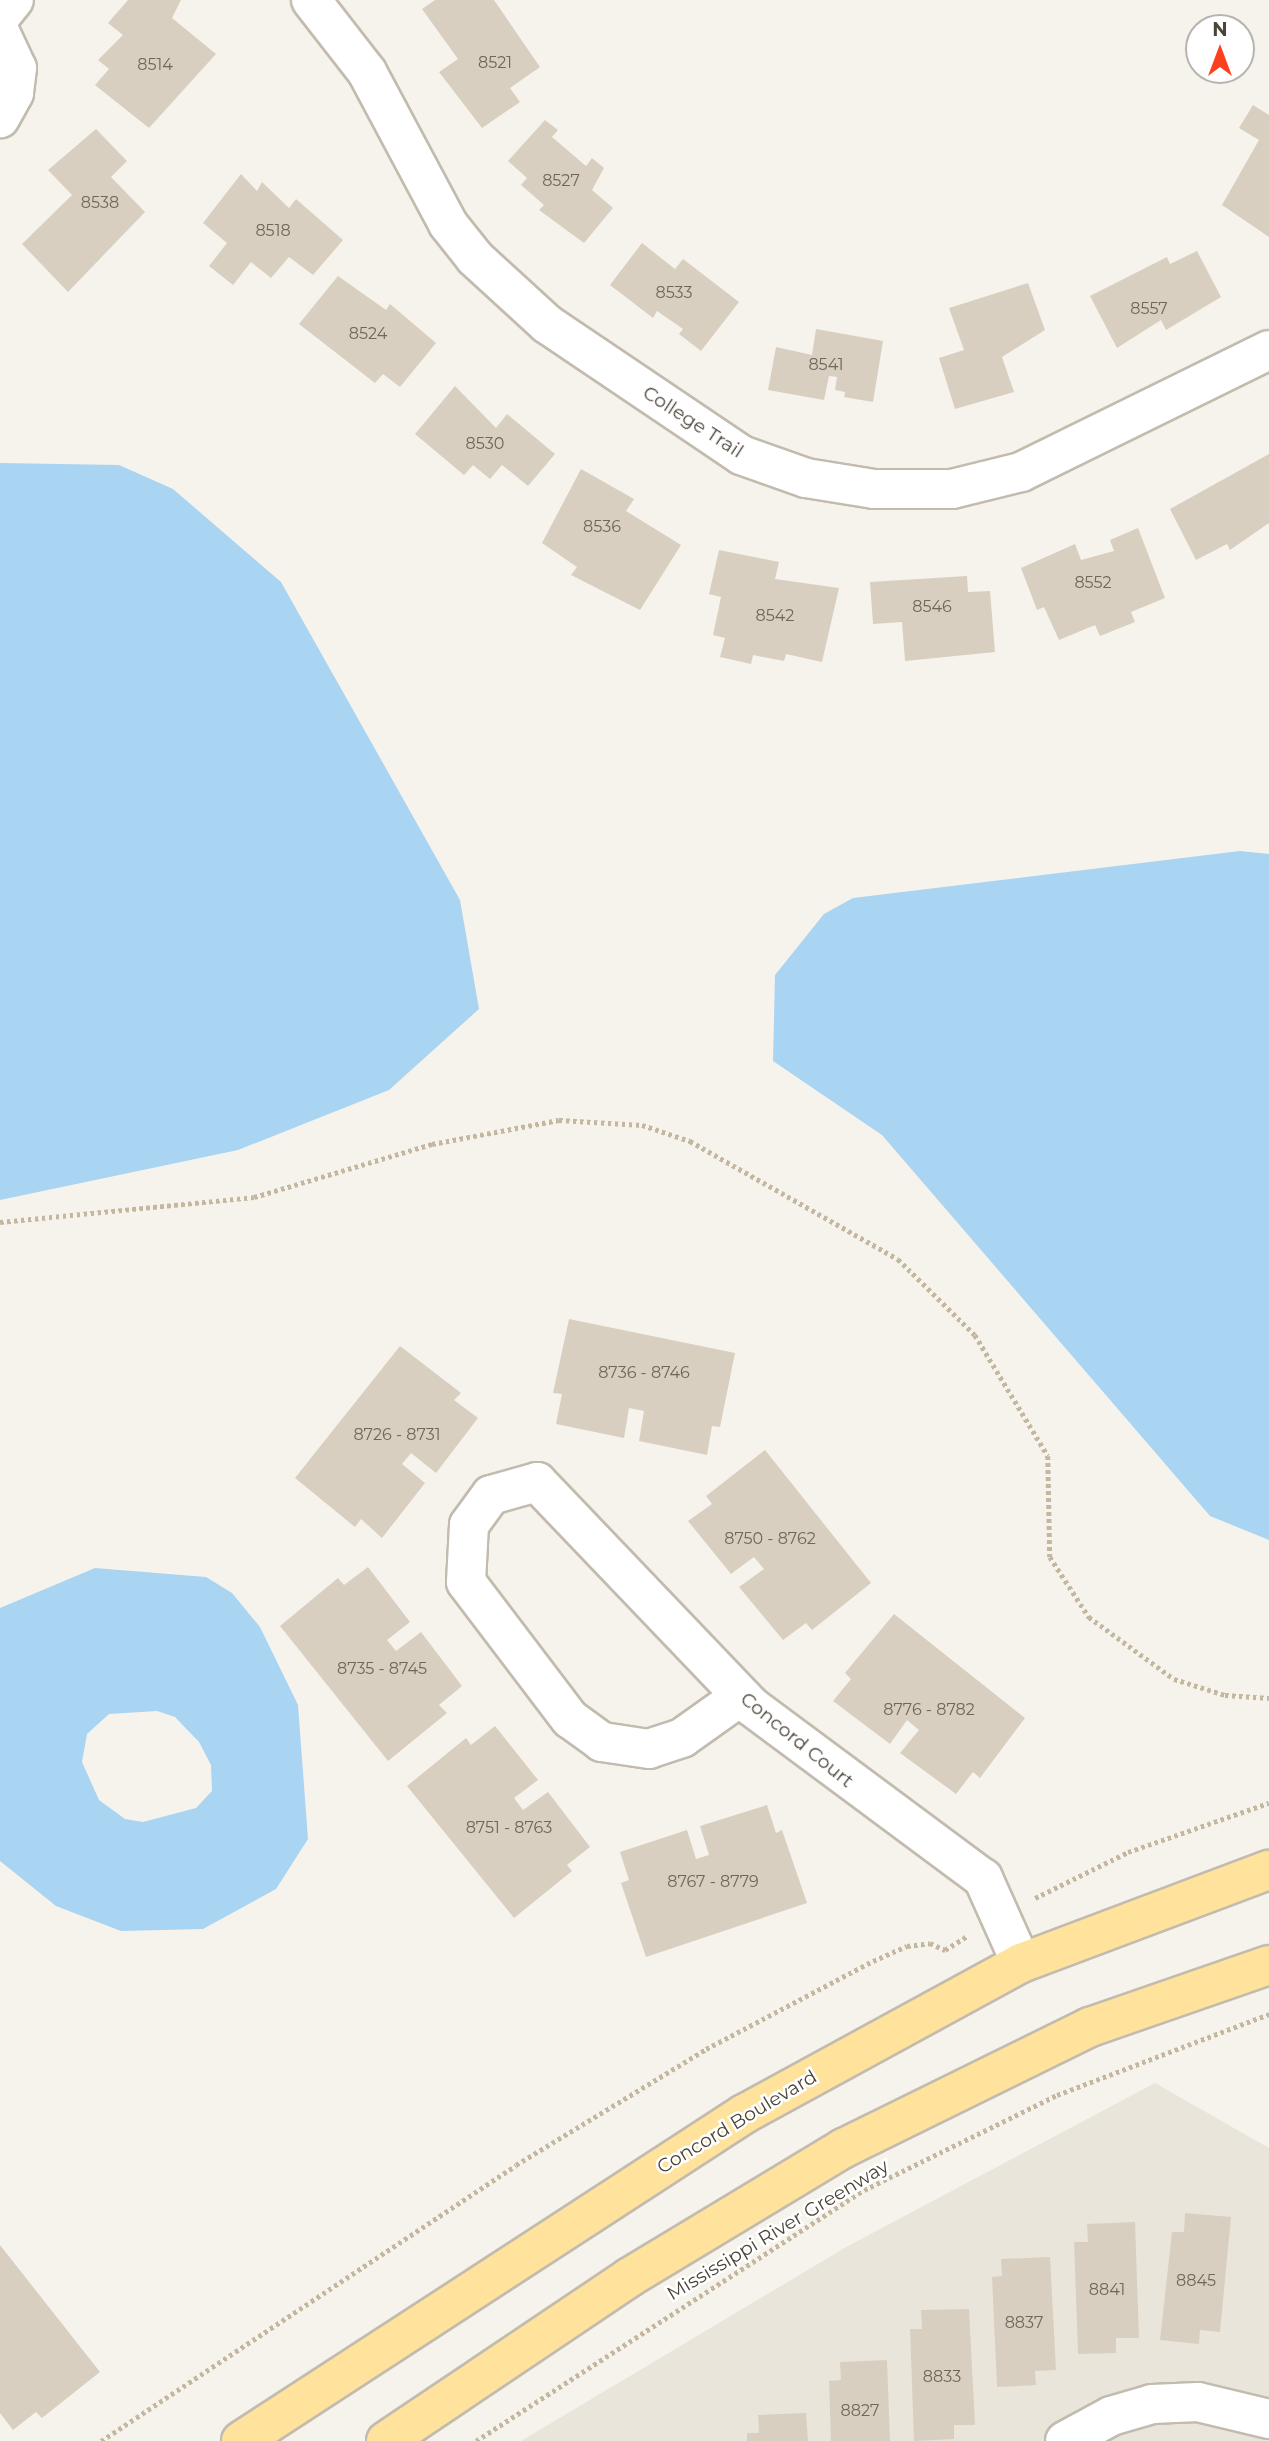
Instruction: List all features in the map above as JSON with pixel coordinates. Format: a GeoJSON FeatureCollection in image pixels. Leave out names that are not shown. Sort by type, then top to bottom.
{"type":"FeatureCollection","features":[{"type":"Feature","properties":{"kind":"main road","name":"Concord Boulevard"},"geometry":{"type":"LineString","coordinates":[[240,2441],[744,2114],[1021,1963],[1269,1870]]}},
{"type":"Feature","properties":{"kind":"main road"},"geometry":{"type":"LineString","coordinates":[[386,2441],[630,2277],[844,2148],[1090,2026],[1269,1965]]}},
{"type":"Feature","properties":{"kind":"street"},"geometry":{"type":"LineString","coordinates":[[0,17],[15,0]]}},
{"type":"Feature","properties":{"kind":"street","name":"College Trail"},"geometry":{"type":"LineString","coordinates":[[311,0],[366,72],[448,224],[475,258],[547,324],[741,455],[806,478],[874,489],[952,489],[1021,472],[1269,350]]}},
{"type":"Feature","properties":{"kind":"street"},"geometry":{"type":"LineString","coordinates":[[0,32],[17,68],[14,93],[0,118]]}},
{"type":"Feature","properties":{"kind":"street","name":"Concord Court"},"geometry":{"type":"LineString","coordinates":[[741,1696],[682,1738],[649,1749],[602,1742],[570,1719],[466,1582],[469,1525],[491,1495],[537,1482],[741,1696],[867,1797],[964,1861],[984,1878],[1021,1963]]}},
{"type":"Feature","properties":{"kind":"street"},"geometry":{"type":"LineString","coordinates":[[1065,2441],[1111,2416],[1152,2404],[1198,2402],[1269,2419]]}},
{"type":"Feature","properties":{"kind":"path"},"geometry":{"type":"LineString","coordinates":[[0,1222],[254,1197],[432,1144],[559,1120],[642,1125],[690,1141],[898,1259],[975,1335],[1048,1456],[1049,1557],[1089,1617],[1174,1679],[1225,1695],[1269,1698]]}},
{"type":"Feature","properties":{"kind":"path"},"geometry":{"type":"LineString","coordinates":[[101,2441],[516,2165],[706,2049],[873,1961],[918,1945],[945,1950],[1001,1917],[1128,1852],[1269,1803]]}},
{"type":"Feature","properties":{"kind":"path","name":"Mississippi River Greenway"},"geometry":{"type":"LineString","coordinates":[[476,2441],[864,2190],[1057,2095],[1269,2014]]}},
{"type":"Feature","properties":{"kind":"shaded area"},"geometry":{"type":"Polygon","coordinates":[[[1155,2083],[1269,2148],[1269,2441],[521,2441],[848,2246],[1155,2083]]]}},
{"type":"Feature","properties":{"kind":"water"},"geometry":{"type":"Polygon","coordinates":[[[0,463],[119,465],[173,489],[281,582],[460,900],[479,1009],[389,1090],[238,1150],[0,1200],[0,463]]]}},
{"type":"Feature","properties":{"kind":"water"},"geometry":{"type":"Polygon","coordinates":[[[1240,851],[1269,854],[1269,1540],[1210,1516],[882,1135],[773,1061],[775,975],[824,914],[853,898],[1240,851]]]}},
{"type":"Feature","properties":{"kind":"water"},"geometry":{"type":"Polygon","coordinates":[[[95,1568],[206,1577],[232,1593],[260,1627],[298,1705],[308,1839],[276,1889],[203,1929],[121,1931],[56,1906],[0,1861],[0,1608],[95,1568]],[[157,1711],[109,1714],[87,1734],[82,1762],[99,1800],[125,1819],[143,1822],[196,1808],[212,1791],[211,1765],[199,1742],[175,1717],[157,1711]]]}},
{"type":"Feature","properties":{"kind":"building"},"geometry":{"type":"Polygon","coordinates":[[[128,0],[181,0],[172,18],[216,54],[149,128],[95,85],[109,69],[98,60],[123,35],[108,23],[128,0]]]}},
{"type":"Feature","properties":{"kind":"building"},"geometry":{"type":"Polygon","coordinates":[[[435,0],[494,0],[540,67],[510,88],[520,102],[482,128],[439,72],[458,59],[422,9],[435,0]]]}},
{"type":"Feature","properties":{"kind":"building"},"geometry":{"type":"Polygon","coordinates":[[[1253,105],[1269,115],[1269,237],[1222,205],[1259,140],[1239,128],[1253,105]]]}},
{"type":"Feature","properties":{"kind":"building"},"geometry":{"type":"Polygon","coordinates":[[[545,120],[558,130],[552,137],[586,166],[592,158],[604,168],[592,190],[613,208],[584,243],[539,210],[544,205],[521,185],[527,178],[508,161],[545,120]]]}},
{"type":"Feature","properties":{"kind":"building"},"geometry":{"type":"Polygon","coordinates":[[[96,129],[127,161],[111,177],[145,212],[68,292],[22,244],[72,195],[48,170],[96,129]]]}},
{"type":"Feature","properties":{"kind":"building"},"geometry":{"type":"Polygon","coordinates":[[[241,174],[257,191],[262,182],[289,208],[296,199],[343,240],[313,275],[289,257],[271,278],[251,262],[233,285],[209,266],[227,243],[203,223],[241,174]]]}},
{"type":"Feature","properties":{"kind":"building"},"geometry":{"type":"Polygon","coordinates":[[[642,243],[675,269],[683,259],[739,302],[701,351],[679,334],[683,329],[657,311],[653,318],[610,285],[642,243]]]}},
{"type":"Feature","properties":{"kind":"building"},"geometry":{"type":"Polygon","coordinates":[[[1197,251],[1221,297],[1166,330],[1161,320],[1117,348],[1090,296],[1167,257],[1170,264],[1197,251]]]}},
{"type":"Feature","properties":{"kind":"building"},"geometry":{"type":"Polygon","coordinates":[[[338,276],[386,310],[390,304],[436,343],[400,387],[383,374],[375,383],[299,324],[338,276]]]}},
{"type":"Feature","properties":{"kind":"building"},"geometry":{"type":"Polygon","coordinates":[[[1028,283],[1045,330],[1002,357],[1014,392],[955,409],[939,358],[964,350],[949,308],[1028,283]]]}},
{"type":"Feature","properties":{"kind":"building"},"geometry":{"type":"Polygon","coordinates":[[[816,329],[883,341],[873,402],[844,397],[845,392],[835,390],[837,377],[829,376],[824,400],[768,390],[776,347],[812,355],[816,329]]]}},
{"type":"Feature","properties":{"kind":"building"},"geometry":{"type":"Polygon","coordinates":[[[455,386],[496,428],[507,414],[555,454],[528,486],[502,465],[490,479],[473,465],[464,475],[415,434],[455,386]]]}},
{"type":"Feature","properties":{"kind":"building"},"geometry":{"type":"Polygon","coordinates":[[[1269,454],[1269,523],[1230,550],[1227,544],[1196,560],[1170,509],[1269,454]]]}},
{"type":"Feature","properties":{"kind":"building"},"geometry":{"type":"Polygon","coordinates":[[[581,469],[634,499],[626,511],[681,545],[640,610],[571,575],[577,567],[542,543],[581,469]]]}},
{"type":"Feature","properties":{"kind":"building"},"geometry":{"type":"Polygon","coordinates":[[[1138,528],[1165,598],[1131,612],[1135,622],[1100,636],[1095,625],[1059,640],[1044,607],[1037,610],[1021,568],[1075,544],[1081,560],[1114,551],[1110,540],[1138,528]]]}},
{"type":"Feature","properties":{"kind":"building"},"geometry":{"type":"Polygon","coordinates":[[[719,550],[779,562],[775,579],[839,588],[822,662],[786,654],[784,661],[753,655],[751,664],[720,657],[725,638],[713,635],[721,597],[709,594],[719,550]]]}},
{"type":"Feature","properties":{"kind":"building"},"geometry":{"type":"Polygon","coordinates":[[[967,576],[968,592],[990,591],[995,652],[905,661],[902,622],[873,624],[870,582],[967,576]]]}},
{"type":"Feature","properties":{"kind":"building"},"geometry":{"type":"Polygon","coordinates":[[[569,1319],[735,1353],[720,1427],[712,1426],[707,1455],[639,1441],[644,1411],[629,1408],[624,1438],[556,1424],[562,1394],[553,1393],[569,1319]]]}},
{"type":"Feature","properties":{"kind":"building"},"geometry":{"type":"Polygon","coordinates":[[[400,1346],[461,1393],[454,1400],[478,1418],[436,1473],[411,1453],[402,1464],[425,1483],[382,1538],[361,1519],[355,1527],[295,1478],[400,1346]]]}},
{"type":"Feature","properties":{"kind":"building"},"geometry":{"type":"Polygon","coordinates":[[[765,1450],[871,1583],[812,1630],[806,1623],[783,1640],[739,1587],[764,1569],[754,1557],[731,1574],[688,1521],[712,1504],[706,1496],[765,1450]]]}},
{"type":"Feature","properties":{"kind":"building"},"geometry":{"type":"Polygon","coordinates":[[[368,1567],[410,1622],[387,1640],[396,1651],[421,1632],[462,1686],[439,1705],[447,1713],[388,1761],[280,1626],[338,1578],[344,1585],[368,1567]]]}},
{"type":"Feature","properties":{"kind":"building"},"geometry":{"type":"Polygon","coordinates":[[[894,1614],[1025,1718],[980,1778],[973,1772],[956,1794],[900,1753],[919,1730],[907,1720],[890,1744],[833,1701],[851,1679],[845,1673],[894,1614]]]}},
{"type":"Feature","properties":{"kind":"building"},"geometry":{"type":"Polygon","coordinates":[[[495,1726],[538,1780],[514,1798],[523,1810],[548,1792],[590,1847],[567,1865],[572,1871],[514,1918],[407,1786],[466,1738],[471,1745],[495,1726]]]}},
{"type":"Feature","properties":{"kind":"building"},"geometry":{"type":"Polygon","coordinates":[[[767,1805],[776,1833],[782,1830],[807,1903],[646,1957],[621,1883],[629,1880],[620,1852],[687,1830],[696,1859],[709,1855],[700,1826],[767,1805]]]}},
{"type":"Feature","properties":{"kind":"building"},"geometry":{"type":"Polygon","coordinates":[[[1185,2213],[1231,2217],[1220,2332],[1200,2330],[1199,2344],[1160,2340],[1172,2232],[1184,2232],[1185,2213]]]}},
{"type":"Feature","properties":{"kind":"building"},"geometry":{"type":"Polygon","coordinates":[[[1135,2222],[1139,2338],[1116,2338],[1116,2353],[1078,2354],[1074,2242],[1088,2242],[1087,2224],[1135,2222]]]}},
{"type":"Feature","properties":{"kind":"building"},"geometry":{"type":"Polygon","coordinates":[[[0,2245],[100,2372],[42,2418],[36,2412],[13,2430],[0,2413],[0,2245]]]}},
{"type":"Feature","properties":{"kind":"building"},"geometry":{"type":"Polygon","coordinates":[[[1050,2257],[1056,2370],[1035,2371],[1036,2385],[997,2387],[992,2277],[1002,2276],[1001,2259],[1050,2257]]]}},
{"type":"Feature","properties":{"kind":"building"},"geometry":{"type":"Polygon","coordinates":[[[969,2309],[975,2425],[954,2425],[954,2439],[914,2441],[910,2329],[922,2329],[921,2310],[969,2309]]]}},
{"type":"Feature","properties":{"kind":"building"},"geometry":{"type":"Polygon","coordinates":[[[887,2360],[890,2441],[831,2441],[829,2381],[841,2380],[840,2362],[887,2360]]]}},
{"type":"Feature","properties":{"kind":"building"},"geometry":{"type":"Polygon","coordinates":[[[806,2413],[808,2441],[747,2441],[747,2433],[759,2433],[758,2415],[806,2413]]]}}]}
